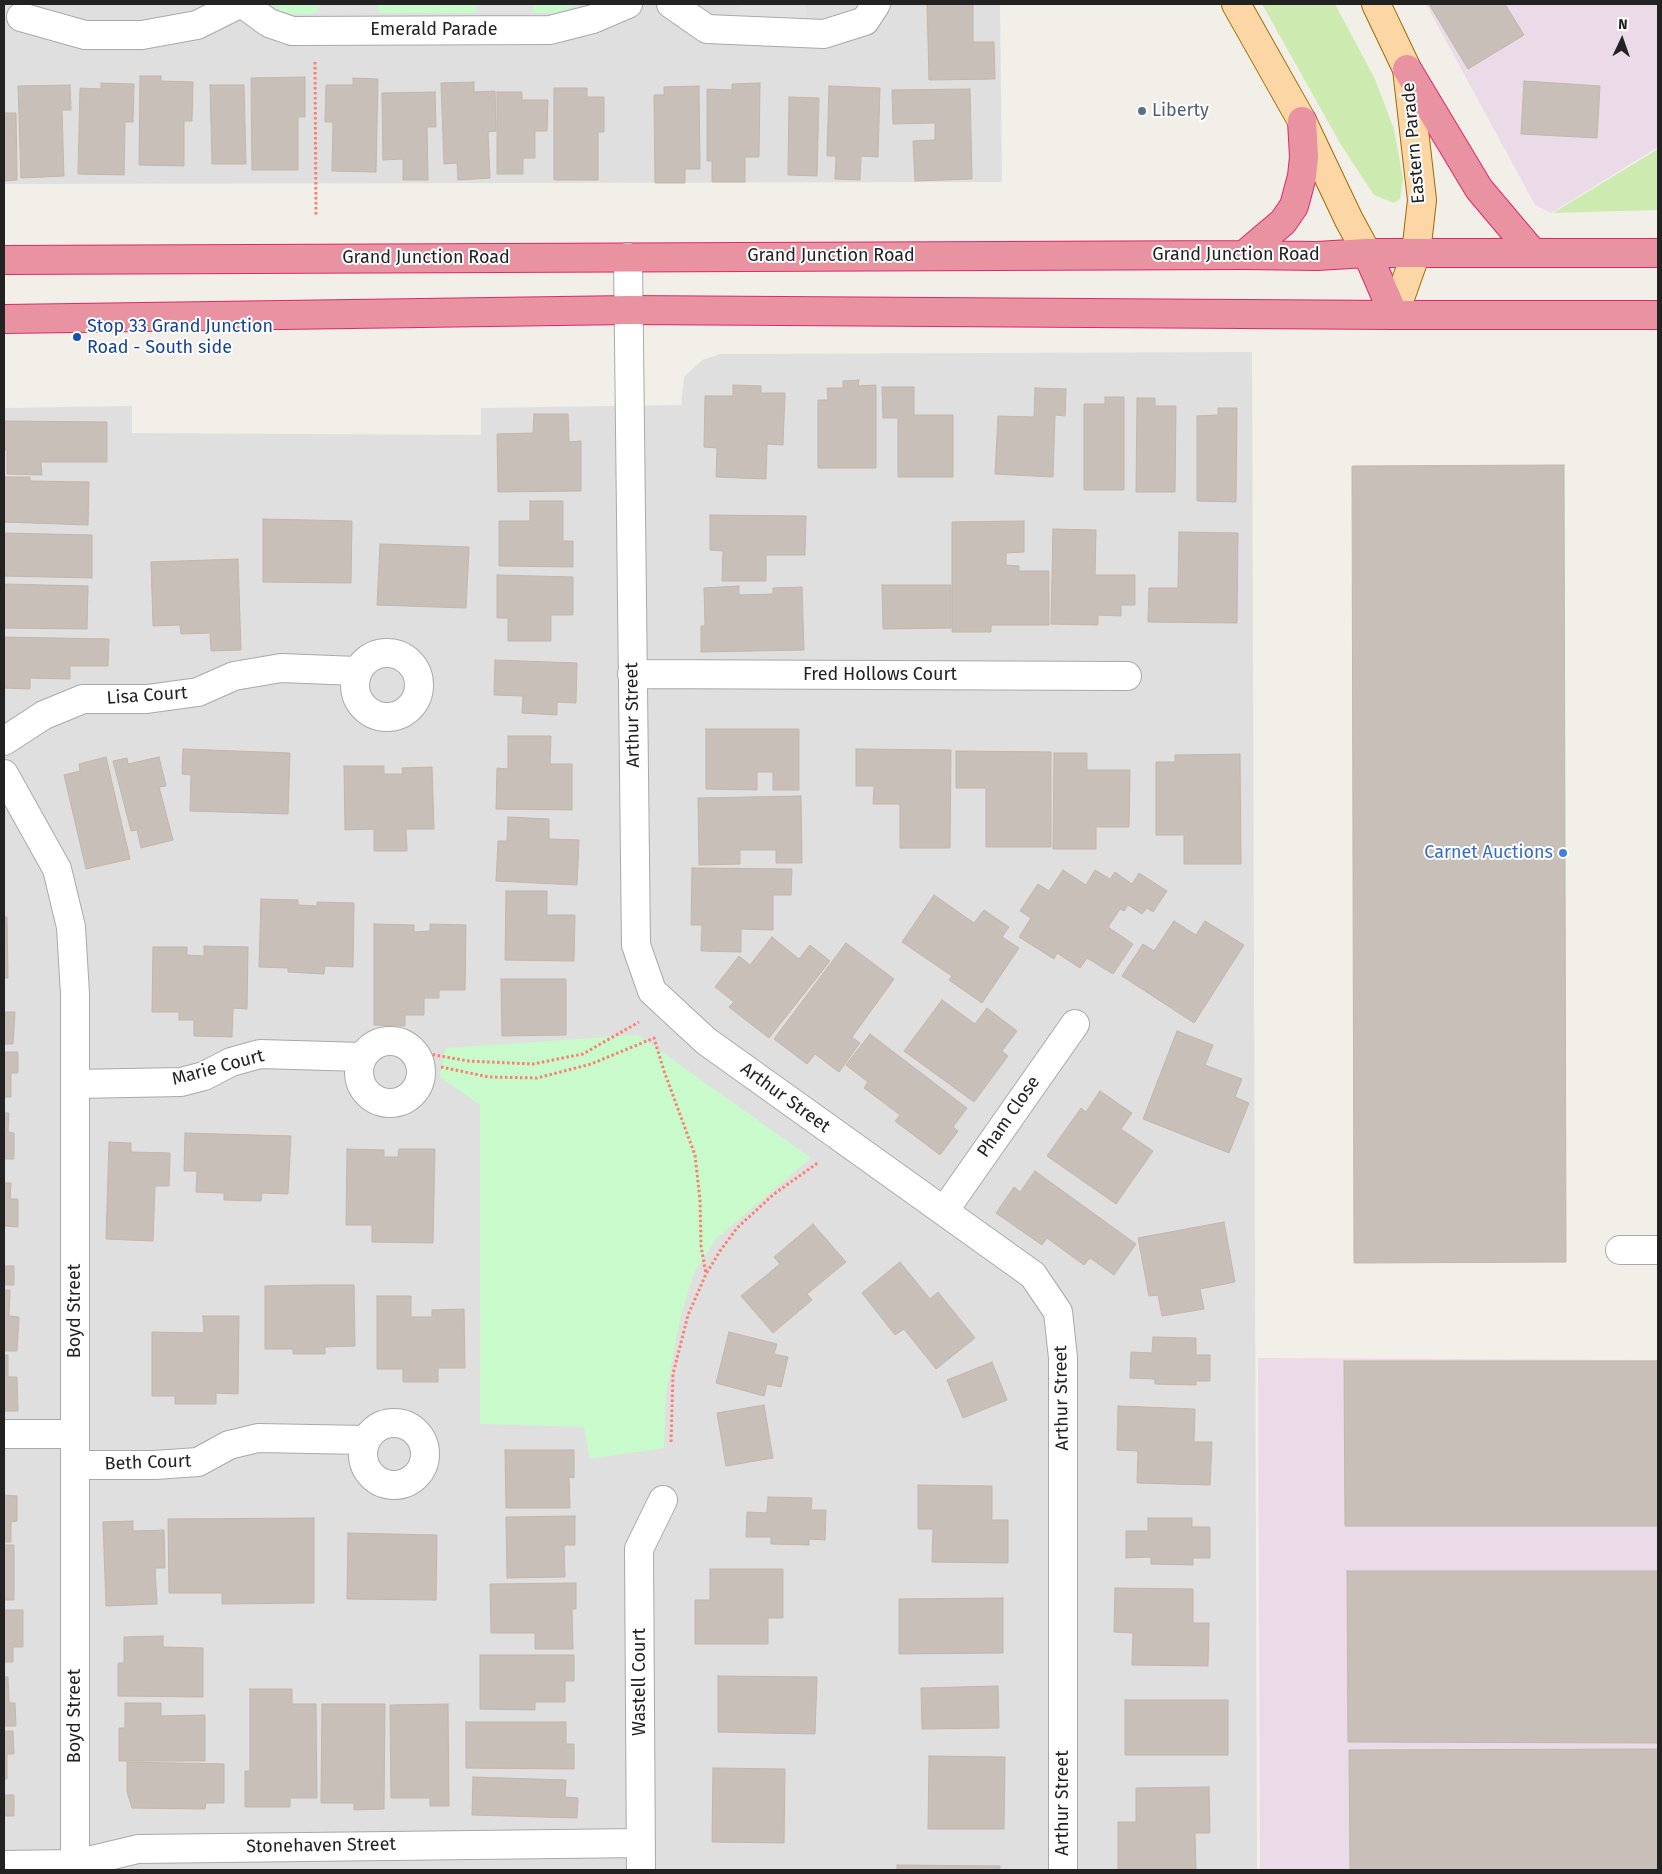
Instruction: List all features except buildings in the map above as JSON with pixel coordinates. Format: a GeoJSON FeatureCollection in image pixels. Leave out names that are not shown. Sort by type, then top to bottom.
{"type":"FeatureCollection","features":[{"type":"Feature","properties":{"kind":"highway"},"geometry":{"type":"LineString","coordinates":[[1407,70],[1479,189],[1533,253]]}},
{"type":"Feature","properties":{"kind":"highway"},"geometry":{"type":"LineString","coordinates":[[1244,255],[1283,222],[1294,206],[1302,176],[1304,157],[1302,121]]}},
{"type":"Feature","properties":{"kind":"highway","name":"Grand Junction Road"},"geometry":{"type":"LineString","coordinates":[[4,260],[1317,256],[1416,253],[1658,253]]}},
{"type":"Feature","properties":{"kind":"highway"},"geometry":{"type":"LineString","coordinates":[[1367,254],[1394,315]]}},
{"type":"Feature","properties":{"kind":"highway"},"geometry":{"type":"LineString","coordinates":[[4,319],[629,310],[1658,315]]}},
{"type":"Feature","properties":{"kind":"main road"},"geometry":{"type":"LineString","coordinates":[[1236,4],[1302,121],[1367,254]]}},
{"type":"Feature","properties":{"kind":"main road","name":"Eastern Parade"},"geometry":{"type":"LineString","coordinates":[[1376,4],[1407,70],[1422,200],[1416,253],[1394,315]]}},
{"type":"Feature","properties":{"kind":"street"},"geometry":{"type":"LineString","coordinates":[[21,17],[85,35],[142,35],[198,25],[239,4]]}},
{"type":"Feature","properties":{"kind":"street","name":"Emerald Parade"},"geometry":{"type":"LineString","coordinates":[[243,4],[269,23],[292,31],[550,30],[593,19],[628,4]]}},
{"type":"Feature","properties":{"kind":"street"},"geometry":{"type":"LineString","coordinates":[[671,4],[707,29],[824,34],[870,12]]}},
{"type":"Feature","properties":{"kind":"street","name":"Arthur Street"},"geometry":{"type":"LineString","coordinates":[[628,257],[636,945],[652,991],[706,1041],[1033,1275],[1058,1312],[1063,1358],[1063,1870]]}},
{"type":"Feature","properties":{"kind":"street","name":"Lisa Court"},"geometry":{"type":"LineString","coordinates":[[4,741],[44,715],[83,699],[147,699],[198,692],[234,676],[281,668],[357,671]]}},
{"type":"Feature","properties":{"kind":"street","name":"Fred Hollows Court"},"geometry":{"type":"LineString","coordinates":[[632,674],[1127,676]]}},
{"type":"Feature","properties":{"kind":"street","name":"Boyd Street"},"geometry":{"type":"LineString","coordinates":[[4,774],[57,869],[71,927],[75,1084],[75,1864]]}},
{"type":"Feature","properties":{"kind":"street","name":"Pham Close"},"geometry":{"type":"LineString","coordinates":[[944,1211],[1075,1024]]}},
{"type":"Feature","properties":{"kind":"street"},"geometry":{"type":"LineString","coordinates":[[382,1041],[400,1042],[413,1051],[421,1068],[419,1084],[409,1097],[391,1104],[374,1100],[360,1082],[358,1068],[362,1057],[369,1048],[382,1041]]}},
{"type":"Feature","properties":{"kind":"street","name":"Marie Court"},"geometry":{"type":"LineString","coordinates":[[75,1084],[181,1082],[204,1076],[231,1062],[260,1054],[362,1057]]}},
{"type":"Feature","properties":{"kind":"street"},"geometry":{"type":"LineString","coordinates":[[1620,1250],[1658,1250]]}},
{"type":"Feature","properties":{"kind":"street"},"geometry":{"type":"LineString","coordinates":[[4,1434],[75,1434]]}},
{"type":"Feature","properties":{"kind":"street","name":"Beth Court"},"geometry":{"type":"LineString","coordinates":[[75,1465],[155,1465],[198,1462],[229,1445],[258,1438],[366,1440]]}},
{"type":"Feature","properties":{"kind":"street","name":"Wastell Court"},"geometry":{"type":"LineString","coordinates":[[641,1870],[639,1549],[663,1500]]}},
{"type":"Feature","properties":{"kind":"street","name":"Stonehaven Street"},"geometry":{"type":"LineString","coordinates":[[4,1865],[75,1864],[138,1849],[641,1843]]}},
{"type":"Feature","properties":{"kind":"path"},"geometry":{"type":"LineString","coordinates":[[315,30],[316,216]]}},
{"type":"Feature","properties":{"kind":"path"},"geometry":{"type":"LineString","coordinates":[[413,1051],[468,1061],[533,1064],[583,1054],[641,1021]]}},
{"type":"Feature","properties":{"kind":"path"},"geometry":{"type":"LineString","coordinates":[[441,1067],[489,1077],[537,1078],[591,1064],[654,1038],[664,1072],[695,1155],[700,1200],[701,1246],[706,1274]]}},
{"type":"Feature","properties":{"kind":"path"},"geometry":{"type":"LineString","coordinates":[[671,1442],[673,1374],[688,1316],[706,1274],[737,1228],[774,1194],[822,1160]]}},
{"type":"Feature","properties":{"kind":"shaded area"},"geometry":{"type":"Polygon","coordinates":[[[4,4],[1000,4],[1002,182],[4,184],[4,4]]]}},
{"type":"Feature","properties":{"kind":"shaded area"},"geometry":{"type":"Polygon","coordinates":[[[320,4],[377,4],[378,13],[313,14],[319,9],[320,4]]]}},
{"type":"Feature","properties":{"kind":"shaded area"},"geometry":{"type":"Polygon","coordinates":[[[476,4],[533,4],[533,13],[476,13],[476,4]]]}},
{"type":"Feature","properties":{"kind":"shaded area"},"geometry":{"type":"Polygon","coordinates":[[[742,4],[806,4],[806,24],[723,24],[742,4]]]}},
{"type":"Feature","properties":{"kind":"shaded area"},"geometry":{"type":"Polygon","coordinates":[[[1426,4],[1658,4],[1658,147],[1551,213],[1535,205],[1426,4]]]}},
{"type":"Feature","properties":{"kind":"shaded area"},"geometry":{"type":"Polygon","coordinates":[[[1252,352],[1257,1870],[4,1870],[4,408],[132,406],[132,433],[481,435],[481,408],[681,405],[684,377],[702,360],[720,354],[1252,352]]]}},
{"type":"Feature","properties":{"kind":"shaded area"},"geometry":{"type":"Polygon","coordinates":[[[1258,1358],[1658,1360],[1658,1870],[1260,1870],[1258,1358]]]}},
{"type":"Feature","properties":{"kind":"green space"},"geometry":{"type":"Polygon","coordinates":[[[271,4],[320,4],[320,9],[313,14],[293,14],[279,10],[271,4]]]}},
{"type":"Feature","properties":{"kind":"green space"},"geometry":{"type":"Polygon","coordinates":[[[377,4],[476,4],[476,13],[378,13],[377,4]]]}},
{"type":"Feature","properties":{"kind":"green space"},"geometry":{"type":"Polygon","coordinates":[[[533,4],[582,4],[554,13],[533,13],[533,4]]]}},
{"type":"Feature","properties":{"kind":"green space"},"geometry":{"type":"Polygon","coordinates":[[[1262,4],[1335,4],[1375,79],[1394,129],[1403,179],[1400,199],[1394,203],[1374,195],[1341,145],[1262,4]]]}},
{"type":"Feature","properties":{"kind":"green space"},"geometry":{"type":"Polygon","coordinates":[[[1658,149],[1658,210],[1553,213],[1658,149]]]}},
{"type":"Feature","properties":{"kind":"green space"},"geometry":{"type":"Polygon","coordinates":[[[638,1035],[811,1158],[717,1238],[694,1273],[680,1319],[666,1394],[664,1448],[590,1459],[584,1427],[480,1424],[480,1105],[440,1077],[441,1067],[446,1048],[638,1035]]]}},
{"type":"Feature","properties":{"kind":"place","name":"Liberty"},"geometry":{"type":"Point","coordinates":[1142,111]}},
{"type":"Feature","properties":{"kind":"place","name":"Stop 33 Grand Junction Road - South side"},"geometry":{"type":"Point","coordinates":[77,337]}},
{"type":"Feature","properties":{"kind":"place","name":"Carnet Auctions"},"geometry":{"type":"Point","coordinates":[1563,853]}}]}
